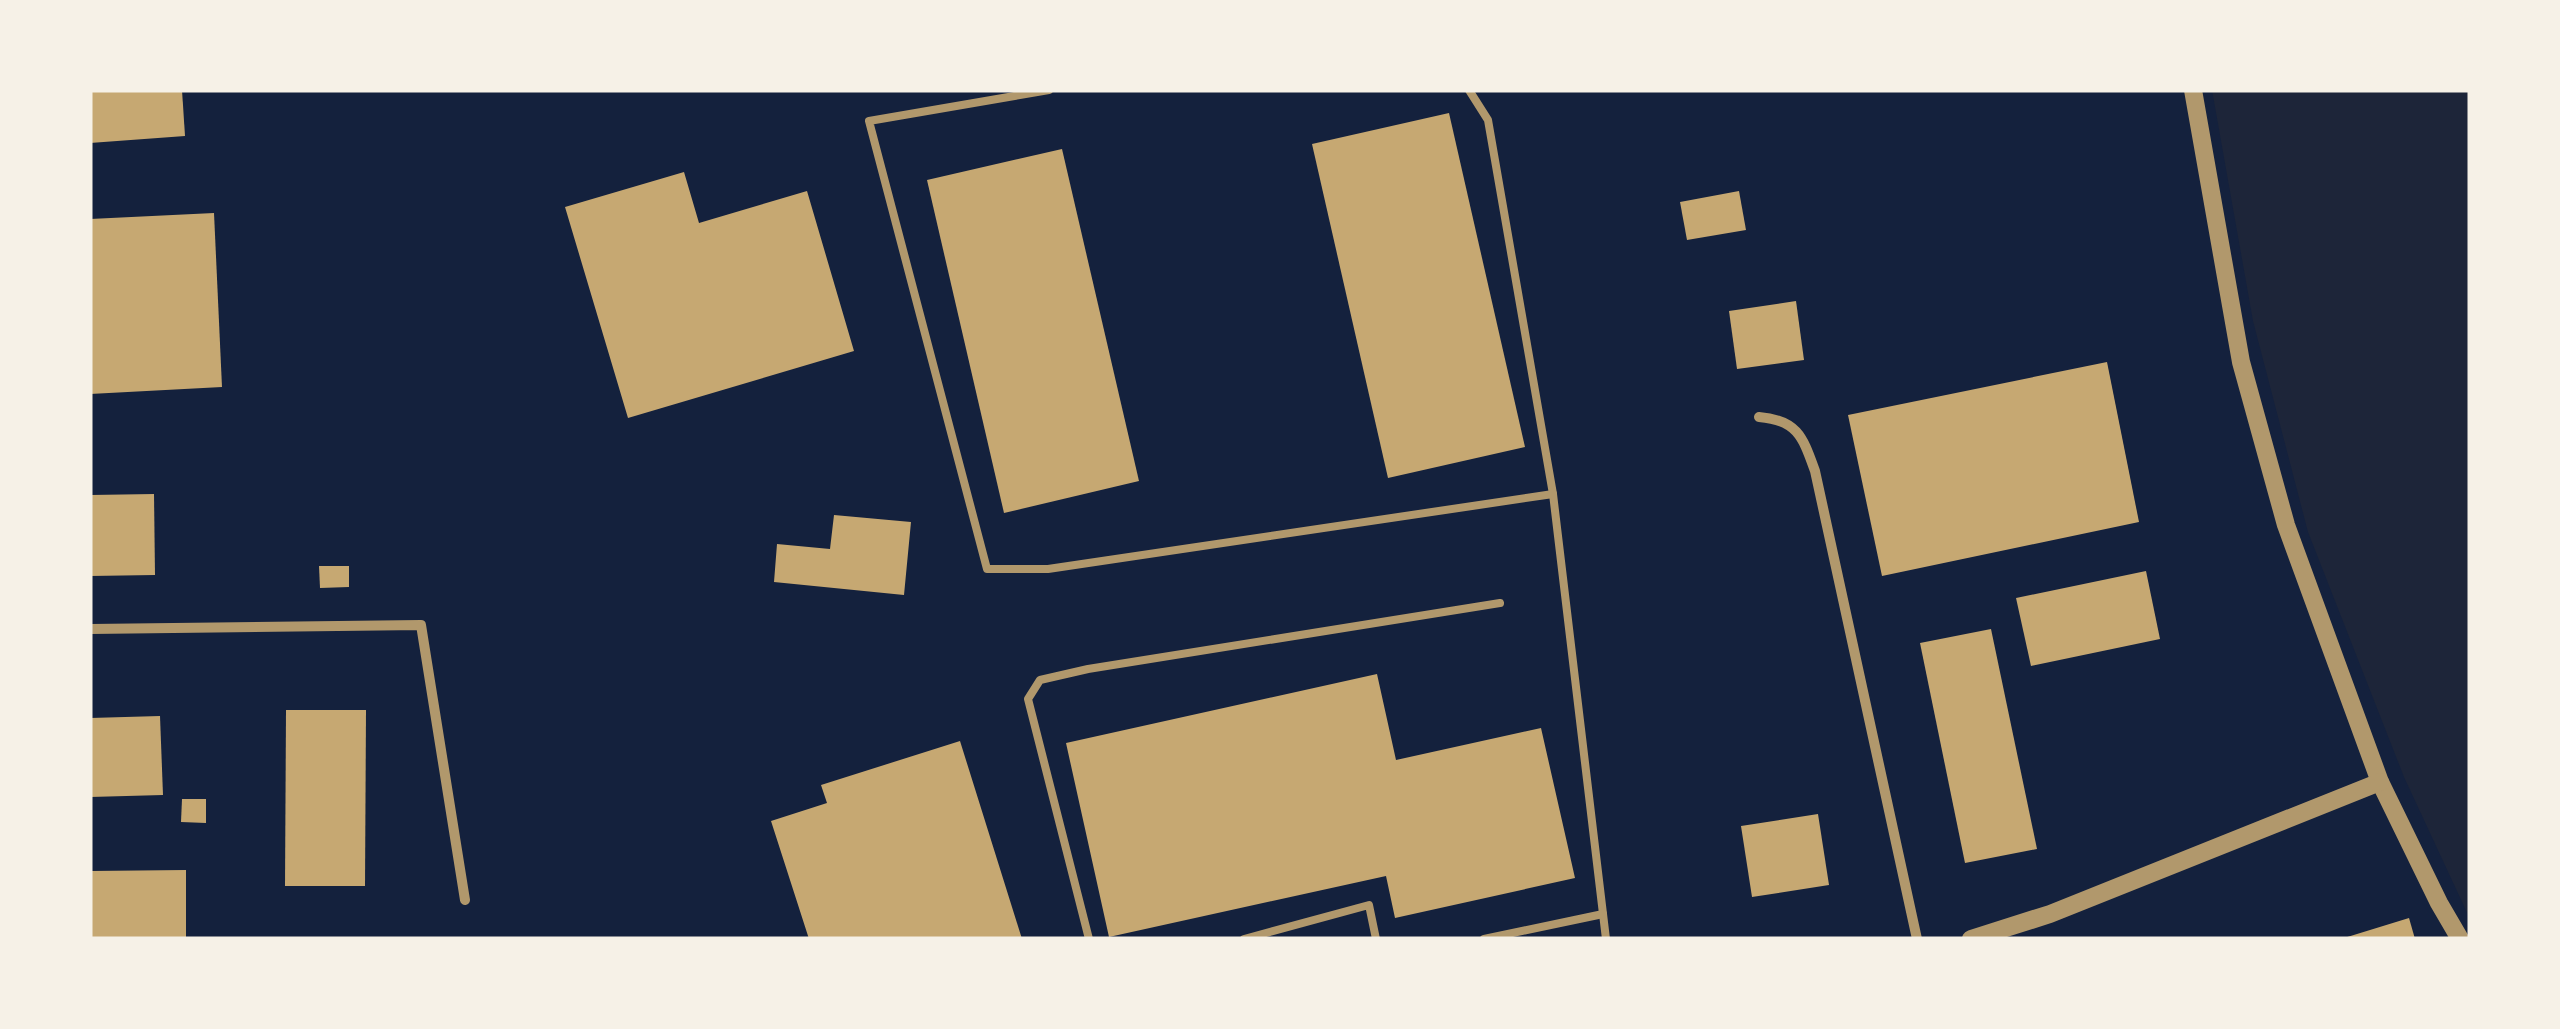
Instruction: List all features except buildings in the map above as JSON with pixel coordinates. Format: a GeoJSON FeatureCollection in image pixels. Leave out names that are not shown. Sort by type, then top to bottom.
{"type":"FeatureCollection","features":[{"type":"Feature","properties":{"kind":"street"},"geometry":{"type":"LineString","coordinates":[[2193,90],[2238,344],[2286,526],[2380,782],[2438,903],[2460,939]]}},
{"type":"Feature","properties":{"kind":"street"},"geometry":{"type":"LineString","coordinates":[[1759,416],[1780,418],[1799,434],[1815,472],[1916,939]]}},
{"type":"Feature","properties":{"kind":"street"},"geometry":{"type":"LineString","coordinates":[[90,629],[421,625],[464,900]]}},
{"type":"Feature","properties":{"kind":"street"},"geometry":{"type":"LineString","coordinates":[[1970,939],[2050,914],[2380,782]]}},
{"type":"Feature","properties":{"kind":"lane"},"geometry":{"type":"LineString","coordinates":[[1049,90],[869,122],[987,568],[1048,570],[1553,494]]}},
{"type":"Feature","properties":{"kind":"lane"},"geometry":{"type":"LineString","coordinates":[[1469,90],[1488,120],[1553,494],[1606,939]]}},
{"type":"Feature","properties":{"kind":"lane"},"geometry":{"type":"LineString","coordinates":[[1089,939],[1028,699],[1040,680],[1500,602]]}},
{"type":"Feature","properties":{"kind":"lane"},"geometry":{"type":"LineString","coordinates":[[1244,939],[1369,905],[1376,939]]}},
{"type":"Feature","properties":{"kind":"lane"},"geometry":{"type":"LineString","coordinates":[[1484,939],[1603,914]]}},
{"type":"Feature","properties":{"kind":"shaded area"},"geometry":{"type":"Polygon","coordinates":[[[2212,90],[2470,90],[2470,919],[2404,777],[2308,532],[2253,321],[2212,90]]]}}]}
